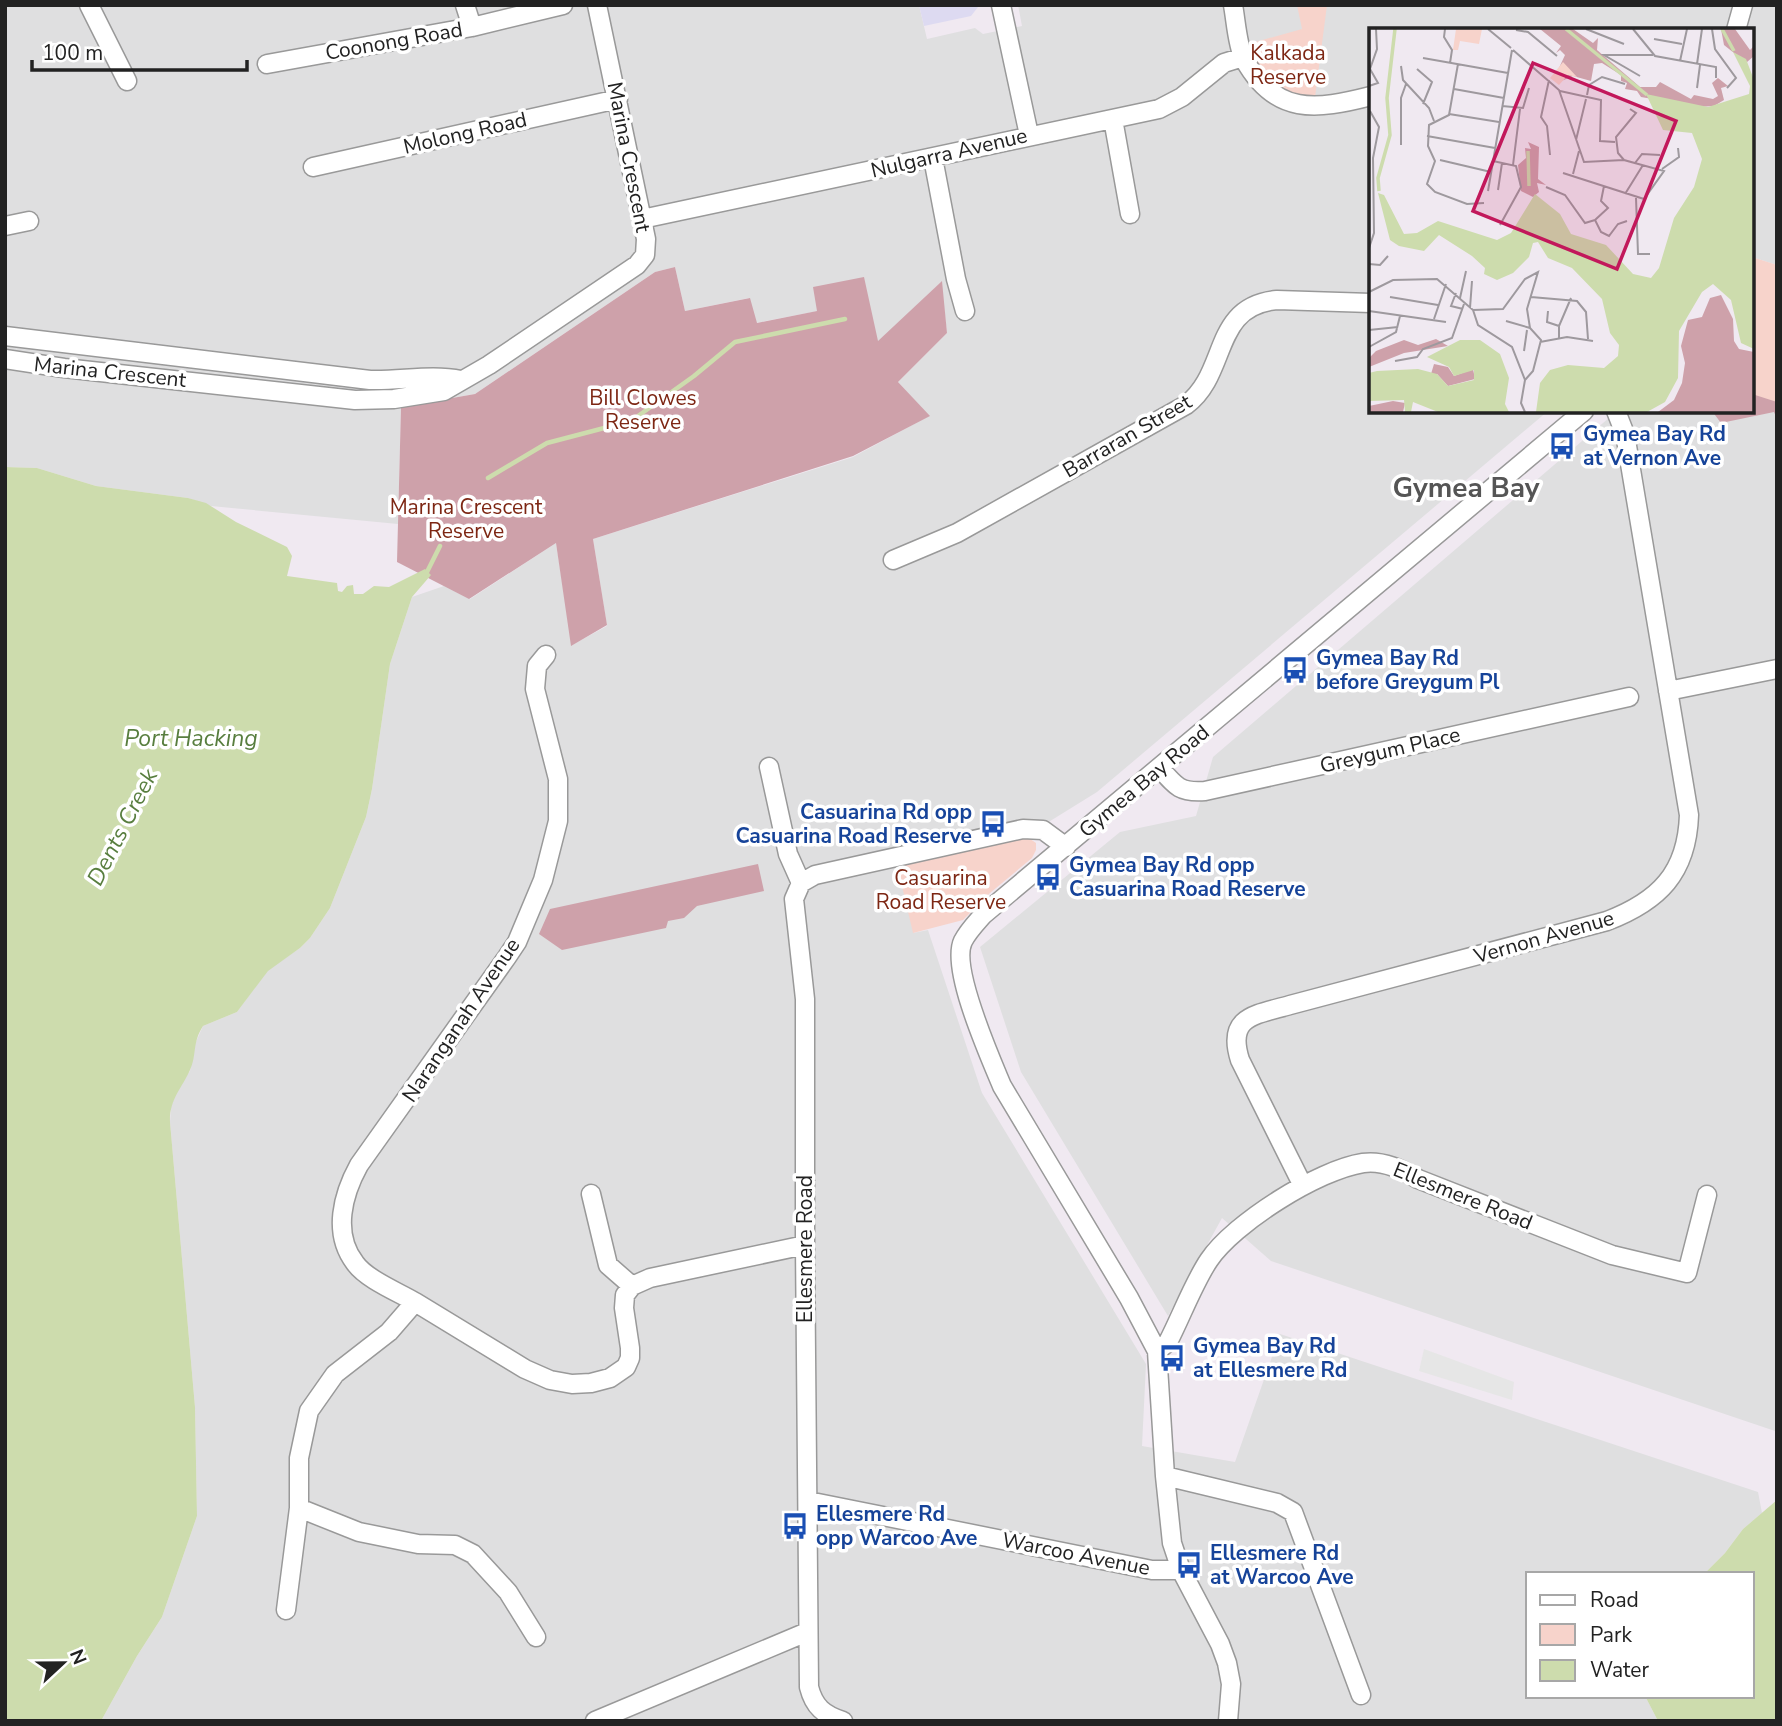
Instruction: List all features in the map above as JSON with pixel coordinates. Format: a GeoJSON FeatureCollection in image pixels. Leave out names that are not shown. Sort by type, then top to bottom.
{"type":"FeatureCollection","features":[{"type":"Feature","properties":{"kind":"street"},"geometry":{"type":"LineString","coordinates":[[89,5],[127,81]]}},
{"type":"Feature","properties":{"kind":"street"},"geometry":{"type":"LineString","coordinates":[[465,5],[472,27]]}},
{"type":"Feature","properties":{"kind":"street","name":"Coonong Road"},"geometry":{"type":"LineString","coordinates":[[267,64],[472,27],[563,5]]}},
{"type":"Feature","properties":{"kind":"street","name":"Marina Crescent"},"geometry":{"type":"LineString","coordinates":[[5,359],[355,400],[394,399],[444,391],[489,365],[641,261],[646,247],[597,5]]}},
{"type":"Feature","properties":{"kind":"street"},"geometry":{"type":"LineString","coordinates":[[1001,5],[1029,135]]}},
{"type":"Feature","properties":{"kind":"street"},"geometry":{"type":"LineString","coordinates":[[1233,5],[1243,57],[1269,91],[1293,105],[1331,106],[1369,96]]}},
{"type":"Feature","properties":{"kind":"street"},"geometry":{"type":"LineString","coordinates":[[1736,28],[1743,5]]}},
{"type":"Feature","properties":{"kind":"street","name":"Nulgarra Avenue"},"geometry":{"type":"LineString","coordinates":[[642,219],[1165,107],[1182,97],[1224,63],[1243,57]]}},
{"type":"Feature","properties":{"kind":"street","name":"Molong Road"},"geometry":{"type":"LineString","coordinates":[[313,167],[618,99]]}},
{"type":"Feature","properties":{"kind":"street"},"geometry":{"type":"LineString","coordinates":[[1113,119],[1130,214]]}},
{"type":"Feature","properties":{"kind":"street"},"geometry":{"type":"LineString","coordinates":[[933,158],[956,279],[965,311]]}},
{"type":"Feature","properties":{"kind":"street"},"geometry":{"type":"LineString","coordinates":[[5,226],[29,220]]}},
{"type":"Feature","properties":{"kind":"street","name":"Barraran Street"},"geometry":{"type":"LineString","coordinates":[[893,560],[957,533],[1186,405],[1204,387],[1235,319],[1254,306],[1277,300],[1369,303]]}},
{"type":"Feature","properties":{"kind":"street","name":"Marina Crescent"},"geometry":{"type":"LineString","coordinates":[[5,336],[370,380],[398,381],[442,376],[461,380]]}},
{"type":"Feature","properties":{"kind":"street","name":"Gymea Bay Road"},"geometry":{"type":"LineString","coordinates":[[1157,1351],[1129,1298],[1002,1086],[974,1012],[960,965],[963,941],[984,915],[1582,413]]}},
{"type":"Feature","properties":{"kind":"street","name":"Vernon Avenue"},"geometry":{"type":"LineString","coordinates":[[1303,1186],[1240,1060],[1234,1042],[1238,1028],[1248,1019],[1290,1005],[1633,911],[1654,896],[1671,877],[1684,855],[1689,815],[1625,434],[1617,413]]}},
{"type":"Feature","properties":{"kind":"street","name":"Naranganah Avenue"},"geometry":{"type":"LineString","coordinates":[[546,655],[537,666],[535,689],[558,779],[558,821],[543,880],[517,942],[441,1053],[359,1165],[348,1185],[342,1206],[341,1225],[345,1243],[355,1264],[371,1276],[525,1369],[550,1380],[572,1384],[591,1383],[618,1374],[630,1358],[630,1336],[624,1308],[625,1295],[632,1286]]}},
{"type":"Feature","properties":{"kind":"street"},"geometry":{"type":"LineString","coordinates":[[1668,691],[1777,669]]}},
{"type":"Feature","properties":{"kind":"street","name":"Greygum Place"},"geometry":{"type":"LineString","coordinates":[[1160,768],[1178,788],[1186,792],[1205,791],[1629,697]]}},
{"type":"Feature","properties":{"kind":"street"},"geometry":{"type":"LineString","coordinates":[[769,767],[788,854],[801,883],[815,876],[1023,829],[1043,830],[1066,847]]}},
{"type":"Feature","properties":{"kind":"street","name":"Ellesmere Road"},"geometry":{"type":"LineString","coordinates":[[801,883],[793,906],[802,953],[806,999],[807,1632],[811,1697],[821,1712],[843,1721]]}},
{"type":"Feature","properties":{"kind":"street","name":"Ellesmere Road"},"geometry":{"type":"LineString","coordinates":[[1157,1351],[1168,1342],[1209,1260],[1230,1236],[1278,1200],[1303,1186],[1363,1163],[1379,1163],[1400,1168],[1419,1179],[1612,1255],[1687,1273],[1707,1195]]}},
{"type":"Feature","properties":{"kind":"street"},"geometry":{"type":"LineString","coordinates":[[591,1194],[608,1265],[632,1286],[650,1278],[805,1245]]}},
{"type":"Feature","properties":{"kind":"street"},"geometry":{"type":"LineString","coordinates":[[286,1610],[299,1508],[299,1458],[309,1411],[335,1374],[388,1332],[415,1302]]}},
{"type":"Feature","properties":{"kind":"street"},"geometry":{"type":"LineString","coordinates":[[1157,1351],[1172,1543],[1181,1570],[1220,1644],[1227,1663],[1231,1684],[1228,1721]]}},
{"type":"Feature","properties":{"kind":"street"},"geometry":{"type":"LineString","coordinates":[[1165,1476],[1278,1503],[1293,1512],[1361,1695]]}},
{"type":"Feature","properties":{"kind":"street","name":"Warcoo Avenue"},"geometry":{"type":"LineString","coordinates":[[808,1502],[1152,1570],[1181,1570]]}},
{"type":"Feature","properties":{"kind":"street"},"geometry":{"type":"LineString","coordinates":[[299,1508],[359,1532],[418,1544],[455,1545],[472,1554],[508,1592],[536,1637]]}},
{"type":"Feature","properties":{"kind":"street"},"geometry":{"type":"LineString","coordinates":[[596,1721],[807,1632]]}},
{"type":"Feature","properties":{"kind":"shaded area"},"geometry":{"type":"Polygon","coordinates":[[[5,5],[919,5],[927,39],[975,28],[983,34],[1022,26],[1018,5],[1777,5],[1777,265],[1754,258],[1754,28],[1369,28],[1369,413],[1546,413],[1097,792],[1026,836],[913,933],[928,930],[982,1093],[1146,1364],[1142,1446],[1235,1462],[1280,1334],[1758,1492],[1762,1513],[1743,1529],[1706,1572],[1526,1572],[1526,1698],[1646,1698],[1658,1721],[101,1721],[162,1617],[197,1516],[195,1407],[170,1122],[171,1106],[190,1071],[195,1044],[203,1026],[237,1012],[268,970],[310,938],[330,908],[366,817],[390,664],[412,597],[444,586],[470,599],[556,543],[572,645],[607,626],[593,539],[853,457],[929,416],[898,382],[947,333],[941,282],[878,342],[818,311],[756,323],[749,298],[685,311],[675,267],[655,272],[475,394],[401,407],[398,524],[211,506],[188,498],[96,486],[37,468],[5,467],[5,5]]]}},
{"type":"Feature","properties":{"kind":"shaded area"},"geometry":{"type":"Polygon","coordinates":[[[919,5],[978,7],[971,16],[924,26],[919,5]]]}},
{"type":"Feature","properties":{"kind":"shaded area"},"geometry":{"type":"Polygon","coordinates":[[[1777,402],[1777,1429],[1775,1431],[1271,1261],[1222,1218],[1168,1316],[1021,1072],[980,947],[1120,832],[1196,816],[1213,757],[1615,413],[1754,413],[1754,410],[1777,402]]]}},
{"type":"Feature","properties":{"kind":"shaded area"},"geometry":{"type":"Polygon","coordinates":[[[1424,1349],[1514,1382],[1512,1400],[1419,1371],[1424,1349]]]}},
{"type":"Feature","properties":{"kind":"green space","name":"Kalkada Reserve"},"geometry":{"type":"Polygon","coordinates":[[[1297,5],[1327,5],[1314,105],[1269,91],[1241,46],[1302,29],[1297,5]]]}},
{"type":"Feature","properties":{"kind":"green space"},"geometry":{"type":"Polygon","coordinates":[[[1754,258],[1777,265],[1777,402],[1754,395],[1754,258]]]}},
{"type":"Feature","properties":{"kind":"green space","name":"Bill Clowes Reserve"},"geometry":{"type":"Polygon","coordinates":[[[675,267],[685,311],[750,298],[757,323],[817,311],[813,287],[864,277],[878,341],[942,281],[947,333],[898,382],[930,416],[853,456],[593,539],[607,625],[571,646],[556,543],[469,599],[397,562],[401,407],[475,394],[655,272],[675,267]]]}},
{"type":"Feature","properties":{"kind":"green space"},"geometry":{"type":"Polygon","coordinates":[[[1754,354],[1777,360],[1777,419],[1774,412],[1721,423],[1714,413],[1754,413],[1754,354]]]}},
{"type":"Feature","properties":{"kind":"green space","name":"Casuarina Road Reserve"},"geometry":{"type":"Polygon","coordinates":[[[1026,836],[1036,843],[1032,858],[963,920],[913,933],[897,865],[1026,836]]]}},
{"type":"Feature","properties":{"kind":"green space"},"geometry":{"type":"Polygon","coordinates":[[[758,864],[764,891],[697,906],[684,918],[668,921],[666,928],[562,950],[539,934],[550,909],[758,864]]]}},
{"type":"Feature","properties":{"kind":"water","name":"Port Hacking"},"geometry":{"type":"Polygon","coordinates":[[[5,467],[37,468],[96,486],[188,498],[206,503],[236,522],[287,547],[292,556],[287,576],[337,583],[338,591],[342,592],[347,586],[353,585],[354,594],[363,594],[374,586],[389,587],[425,569],[431,575],[412,597],[390,664],[366,817],[330,908],[310,938],[268,971],[237,1012],[203,1026],[197,1038],[190,1070],[172,1107],[170,1122],[195,1407],[197,1516],[162,1617],[101,1721],[5,1721],[5,467]]]}},
{"type":"Feature","properties":{"kind":"water"},"geometry":{"type":"Polygon","coordinates":[[[1777,1500],[1777,1721],[1658,1721],[1646,1698],[1754,1698],[1754,1572],[1706,1572],[1743,1529],[1777,1500]]]}},
{"type":"Feature","properties":{"kind":"waterway"},"geometry":{"type":"LineString","coordinates":[[488,478],[547,443],[631,421],[694,376],[735,342],[845,319]]}},
{"type":"Feature","properties":{"kind":"waterway"},"geometry":{"type":"LineString","coordinates":[[423,575],[440,546]]}},
{"type":"Feature","properties":{"kind":"place","name":"Gymea Bay Rd at Vernon Ave"},"geometry":{"type":"Point","coordinates":[1562,446]}},
{"type":"Feature","properties":{"kind":"place","name":"Gymea Bay Rd before Greygum Pl"},"geometry":{"type":"Point","coordinates":[1295,670]}},
{"type":"Feature","properties":{"kind":"place","name":"Casuarina Rd opp Casuarina Road Reserve"},"geometry":{"type":"Point","coordinates":[993,824]}},
{"type":"Feature","properties":{"kind":"place","name":"Gymea Bay Rd opp Casuarina Road Reserve"},"geometry":{"type":"Point","coordinates":[1048,877]}},
{"type":"Feature","properties":{"kind":"place","name":"Gymea Bay Rd at Ellesmere Rd"},"geometry":{"type":"Point","coordinates":[1172,1358]}},
{"type":"Feature","properties":{"kind":"place","name":"Ellesmere Rd opp Warcoo Ave"},"geometry":{"type":"Point","coordinates":[795,1526]}},
{"type":"Feature","properties":{"kind":"place","name":"Ellesmere Rd at Warcoo Ave"},"geometry":{"type":"Point","coordinates":[1189,1565]}},
{"type":"Feature","properties":{"kind":"district","name":"Gymea Bay"},"geometry":{"type":"Point","coordinates":[1466,487]}},
{"type":"Feature","properties":{"kind":"park label","name":"Marina Crescent Reserve"},"geometry":{"type":"Point","coordinates":[466,519]}},
{"type":"Feature","properties":{"kind":"water label","name":"Dents Creek"},"geometry":{"type":"Point","coordinates":[122,827]}}]}
